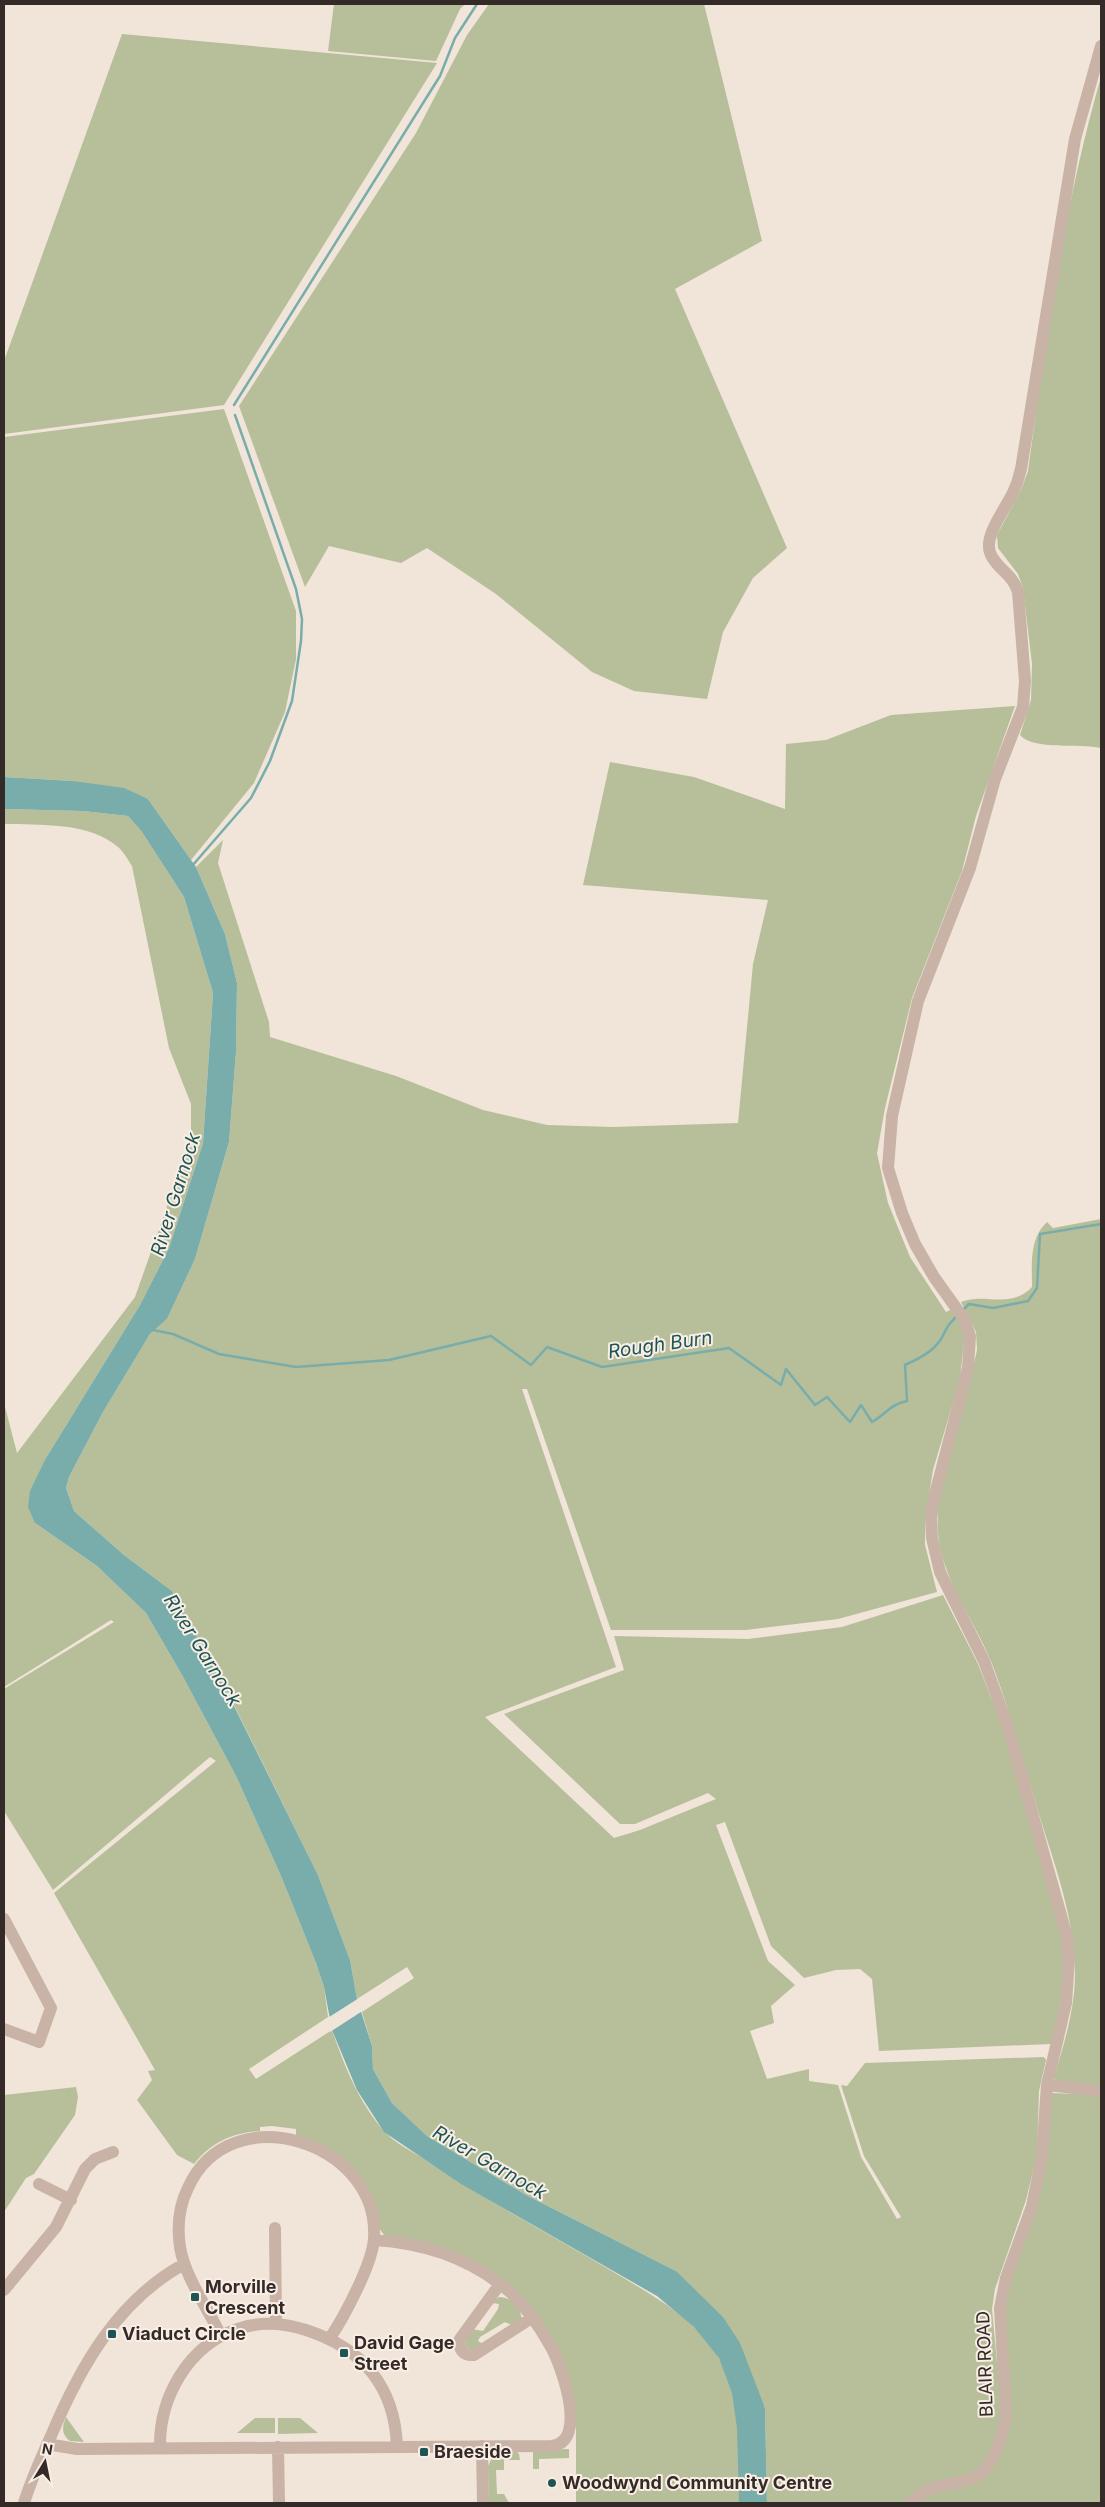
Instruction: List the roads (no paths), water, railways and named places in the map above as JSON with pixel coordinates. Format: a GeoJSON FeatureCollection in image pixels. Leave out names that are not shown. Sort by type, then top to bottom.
{"type":"FeatureCollection","features":[{"type":"Feature","properties":{"kind":"street","name":"BLAIR ROAD"},"geometry":{"type":"LineString","coordinates":[[910,2503],[922,2493],[934,2488],[978,2476],[986,2468],[1002,2434],[1006,2417],[1000,2308],[1006,2278],[1032,2206],[1042,2156],[1047,2085],[1066,2003],[1069,1972],[1067,1937],[1006,1722],[984,1661],[940,1572],[931,1528],[938,1480],[971,1352],[970,1336],[964,1319],[915,1244],[902,1213],[888,1168],[889,1141],[918,1002],[970,868],[995,779],[1023,707],[1025,681],[1018,592],[1014,580],[990,553],[989,545],[992,532],[1015,488],[1021,469],[1075,139],[1101,46]]}},
{"type":"Feature","properties":{"kind":"street"},"geometry":{"type":"LineString","coordinates":[[4,1919],[50,2003],[51,2012],[39,2042],[4,2029]]}},
{"type":"Feature","properties":{"kind":"street"},"geometry":{"type":"LineString","coordinates":[[1047,2085],[1101,2091]]}},
{"type":"Feature","properties":{"kind":"street"},"geometry":{"type":"LineString","coordinates":[[221,2336],[184,2264],[178,2229],[180,2211],[191,2181],[207,2158],[221,2147],[255,2138],[274,2137],[296,2140],[315,2148],[344,2166],[359,2184],[367,2199],[375,2229],[374,2240],[366,2267],[330,2338]]}},
{"type":"Feature","properties":{"kind":"street"},"geometry":{"type":"LineString","coordinates":[[5,2287],[56,2227],[90,2163],[113,2152]]}},
{"type":"Feature","properties":{"kind":"street"},"geometry":{"type":"LineString","coordinates":[[39,2184],[70,2200]]}},
{"type":"Feature","properties":{"kind":"street"},"geometry":{"type":"LineString","coordinates":[[274,2228],[276,2324]]}},
{"type":"Feature","properties":{"kind":"street"},"geometry":{"type":"LineString","coordinates":[[47,2444],[77,2449],[551,2446],[563,2441],[567,2437],[571,2426],[565,2380],[552,2348],[533,2318],[500,2284],[480,2270],[442,2252],[424,2246],[374,2240]]}},
{"type":"Feature","properties":{"kind":"street"},"geometry":{"type":"LineString","coordinates":[[24,2503],[62,2409],[108,2330],[144,2292],[168,2273],[184,2264]]}},
{"type":"Feature","properties":{"kind":"street"},"geometry":{"type":"LineString","coordinates":[[500,2284],[460,2339],[459,2345],[462,2351],[474,2355],[533,2318]]}},
{"type":"Feature","properties":{"kind":"street"},"geometry":{"type":"LineString","coordinates":[[160,2448],[161,2422],[169,2395],[185,2368],[196,2356],[221,2336],[249,2326],[276,2324],[299,2328],[330,2338],[356,2355],[374,2373],[391,2409],[396,2447]]}},
{"type":"Feature","properties":{"kind":"street"},"geometry":{"type":"LineString","coordinates":[[482,2446],[483,2503]]}},
{"type":"Feature","properties":{"kind":"street"},"geometry":{"type":"LineString","coordinates":[[278,2447],[279,2503]]}},
{"type":"Feature","properties":{"kind":"water","name":"River Garnock"},"geometry":{"type":"Polygon","coordinates":[[[4,777],[73,781],[124,788],[148,799],[196,867],[225,934],[237,983],[236,1052],[229,1142],[195,1259],[167,1319],[150,1334],[103,1412],[69,1477],[66,1488],[74,1511],[124,1555],[172,1591],[227,1692],[318,1875],[350,1960],[357,1999],[372,2046],[373,2069],[392,2103],[427,2136],[526,2195],[676,2271],[723,2317],[740,2343],[765,2408],[767,2503],[739,2503],[737,2428],[732,2393],[719,2358],[694,2327],[657,2296],[461,2184],[384,2132],[357,2090],[332,2030],[324,1987],[281,1876],[236,1776],[182,1675],[146,1613],[97,1566],[35,1523],[28,1507],[30,1491],[46,1458],[140,1305],[169,1248],[203,1143],[213,993],[184,897],[142,832],[128,816],[83,811],[4,809],[4,777]]]}},
{"type":"Feature","properties":{"kind":"waterway"},"geometry":{"type":"LineString","coordinates":[[234,405],[440,76],[455,38],[477,4]]}},
{"type":"Feature","properties":{"kind":"waterway"},"geometry":{"type":"LineString","coordinates":[[192,866],[251,798],[270,761],[292,701],[301,641],[302,619],[296,589],[235,415]]}},
{"type":"Feature","properties":{"kind":"waterway","name":"Rough Burn"},"geometry":{"type":"LineString","coordinates":[[963,1310],[969,1304],[993,1308],[1028,1301],[1037,1288],[1040,1234],[1101,1224]]}},
{"type":"Feature","properties":{"kind":"waterway","name":"Rough Burn"},"geometry":{"type":"LineString","coordinates":[[153,1330],[173,1334],[219,1354],[296,1367],[389,1360],[491,1336],[531,1365],[547,1347],[602,1367],[729,1348],[781,1385],[786,1369],[815,1405],[827,1397],[850,1422],[861,1405],[872,1422],[901,1402],[907,1401],[905,1365],[920,1358],[934,1348],[957,1316]]}},
{"type":"Feature","properties":{"kind":"place","name":"Morville Crescent"},"geometry":{"type":"Point","coordinates":[195,2297]}},
{"type":"Feature","properties":{"kind":"place","name":"Viaduct Circle"},"geometry":{"type":"Point","coordinates":[112,2334]}},
{"type":"Feature","properties":{"kind":"place","name":"David Gage Street"},"geometry":{"type":"Point","coordinates":[344,2353]}},
{"type":"Feature","properties":{"kind":"place","name":"Braeside"},"geometry":{"type":"Point","coordinates":[424,2452]}},
{"type":"Feature","properties":{"kind":"place","name":"Woodwynd Community Centre"},"geometry":{"type":"Point","coordinates":[552,2483]}}]}
